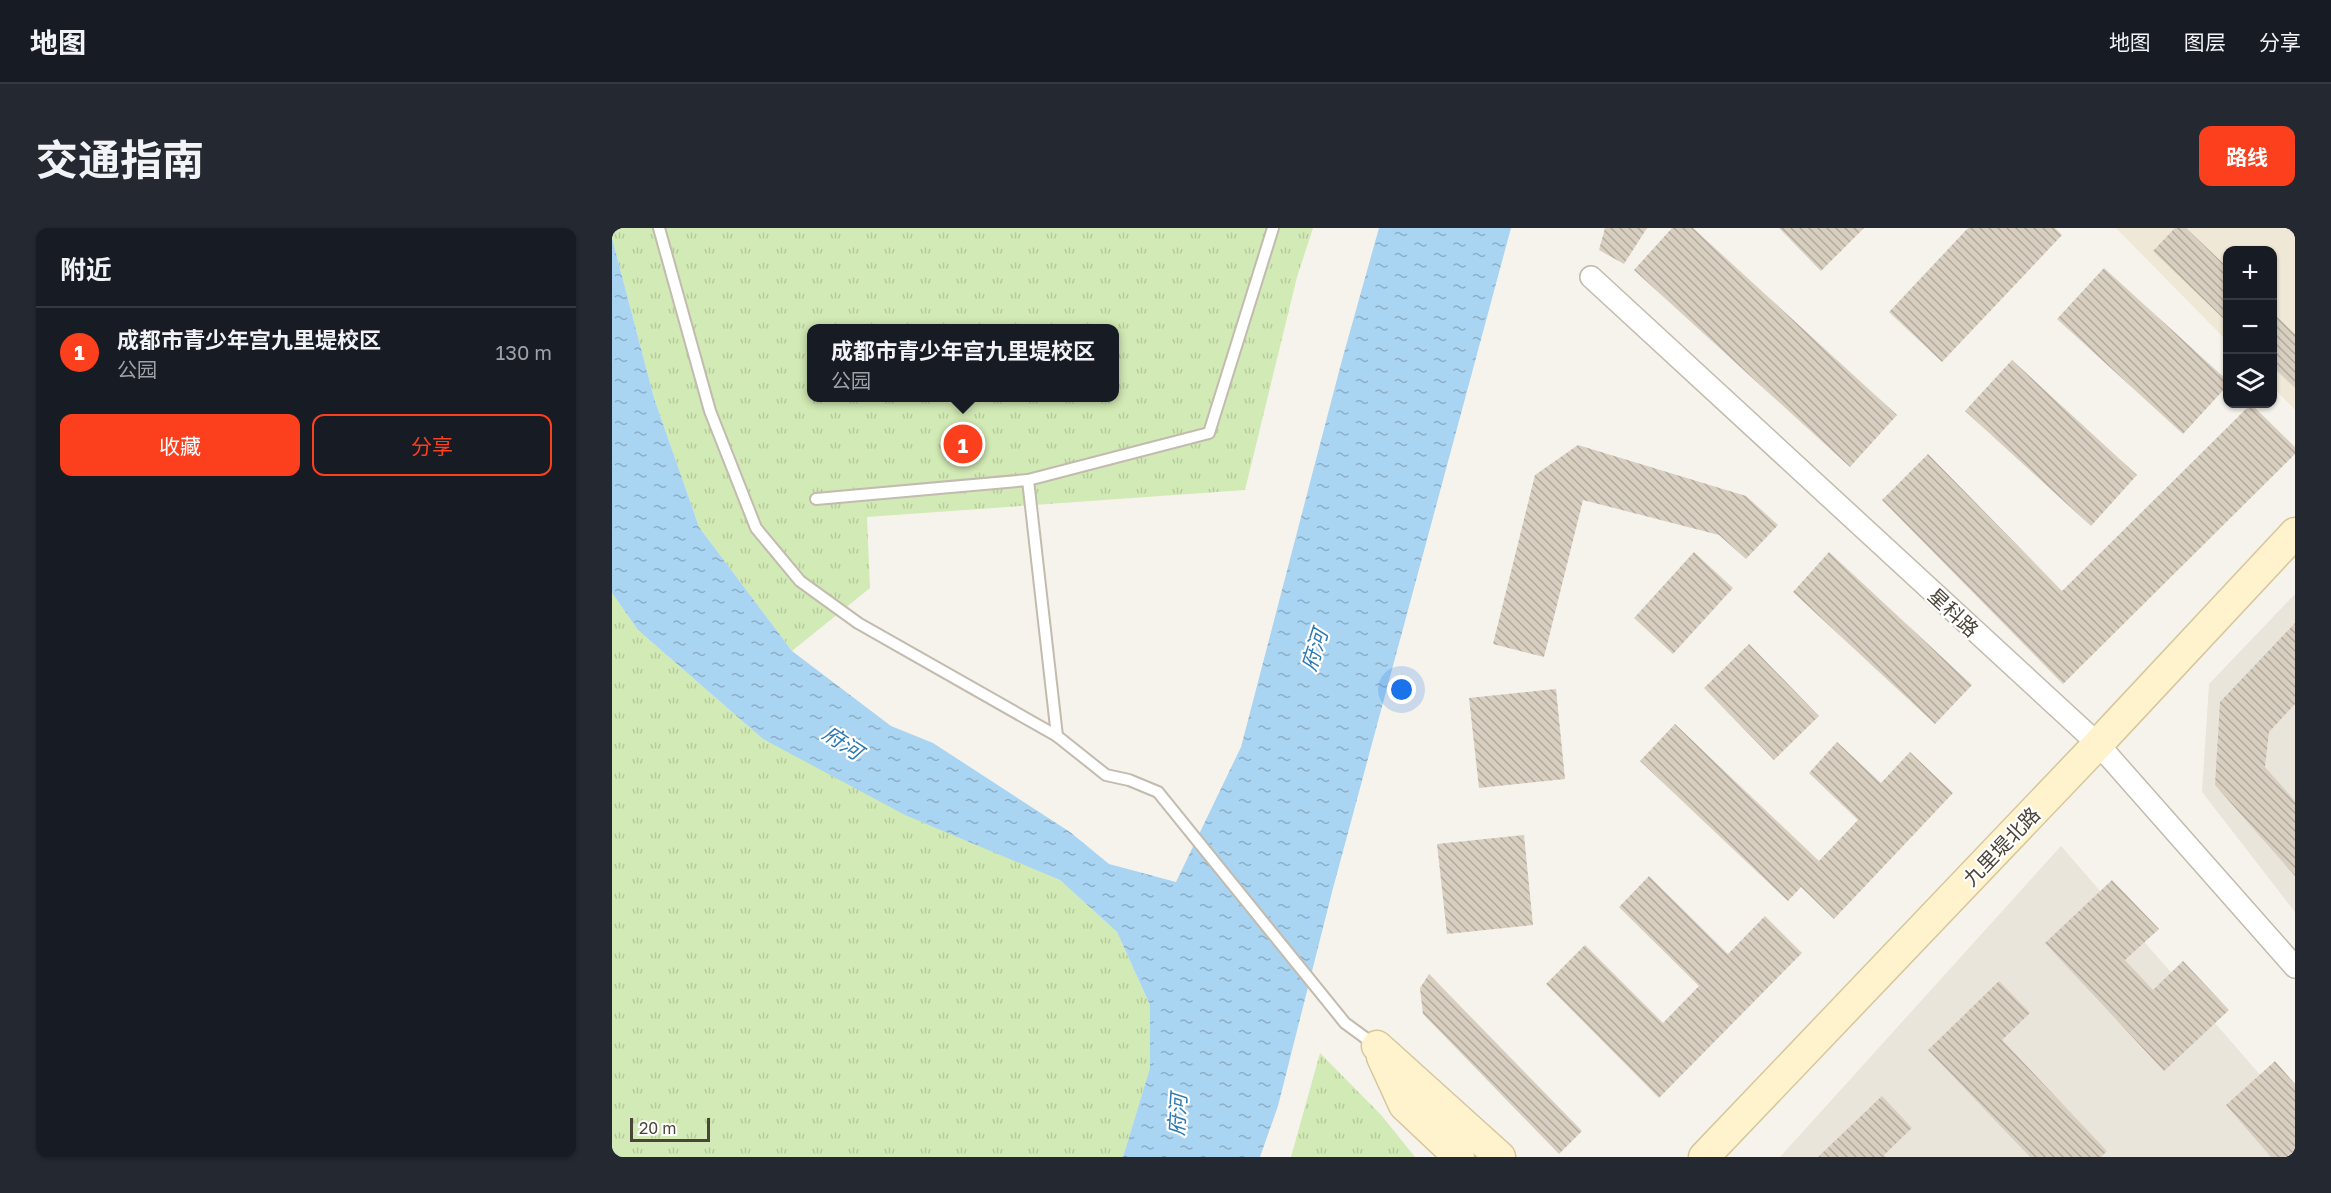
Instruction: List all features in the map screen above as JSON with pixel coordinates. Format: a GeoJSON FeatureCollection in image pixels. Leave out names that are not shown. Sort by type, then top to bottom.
{"type":"FeatureCollection","features":[{"type":"Feature","properties":{"kind":"street","name":"星科路"},"geometry":{"type":"LineString","coordinates":[[1591,277],[2098,744],[2295,967]]}},
{"type":"Feature","properties":{"kind":"street","name":"九里堤北路"},"geometry":{"type":"LineString","coordinates":[[1704,1157],[2098,744],[2295,533]]}},
{"type":"Feature","properties":{"kind":"street"},"geometry":{"type":"LineString","coordinates":[[1377,1046],[1404,1105],[1459,1157]]}},
{"type":"Feature","properties":{"kind":"street"},"geometry":{"type":"LineString","coordinates":[[1377,1046],[1500,1157]]}},
{"type":"Feature","properties":{"kind":"lane"},"geometry":{"type":"LineString","coordinates":[[659,228],[710,411],[756,528],[800,581],[858,623],[1056,736],[1106,775],[1129,780],[1158,792],[1345,1023],[1377,1046]]}},
{"type":"Feature","properties":{"kind":"lane"},"geometry":{"type":"LineString","coordinates":[[816,499],[1028,480],[1209,433],[1273,228]]}},
{"type":"Feature","properties":{"kind":"lane"},"geometry":{"type":"LineString","coordinates":[[1028,480],[1056,736]]}},
{"type":"Feature","properties":{"kind":"shaded area"},"geometry":{"type":"Polygon","coordinates":[[[2116,228],[2295,228],[2295,410],[2277,391],[2277,246],[2223,246],[2223,337],[2116,228]]]}},
{"type":"Feature","properties":{"kind":"shaded area"},"geometry":{"type":"Polygon","coordinates":[[[2295,594],[2295,912],[2202,792],[2209,684],[2295,594]]]}},
{"type":"Feature","properties":{"kind":"shaded area"},"geometry":{"type":"Polygon","coordinates":[[[2061,846],[2295,1115],[2295,1157],[1780,1157],[2061,846]]]}},
{"type":"Feature","properties":{"kind":"green space"},"geometry":{"type":"Polygon","coordinates":[[[612,228],[1313,228],[1297,277],[1245,490],[867,517],[870,588],[792,651],[699,527],[654,398],[612,238],[612,228]]]}},
{"type":"Feature","properties":{"kind":"green space"},"geometry":{"type":"Polygon","coordinates":[[[612,593],[638,630],[763,739],[1060,880],[1117,932],[1150,1005],[1150,1068],[1123,1157],[612,1157],[612,593]]]}},
{"type":"Feature","properties":{"kind":"green space"},"geometry":{"type":"Polygon","coordinates":[[[1320,1053],[1382,1116],[1415,1157],[1291,1157],[1320,1053]]]}},
{"type":"Feature","properties":{"kind":"water","name":"府河"},"geometry":{"type":"Polygon","coordinates":[[[1379,228],[1511,228],[1332,892],[1278,1106],[1260,1157],[1123,1157],[1150,1068],[1150,1005],[1117,932],[1060,880],[905,815],[763,739],[638,630],[612,593],[612,238],[654,398],[699,527],[792,651],[891,726],[933,743],[1070,832],[1109,864],[1176,882],[1241,747],[1342,360],[1379,228]]]}},
{"type":"Feature","properties":{"kind":"building"},"geometry":{"type":"Polygon","coordinates":[[[1605,228],[1647,228],[1624,264],[1599,250],[1605,228]]]}},
{"type":"Feature","properties":{"kind":"building"},"geometry":{"type":"Polygon","coordinates":[[[1672,228],[1693,228],[1897,415],[1850,467],[1634,270],[1672,228]]]}},
{"type":"Feature","properties":{"kind":"building"},"geometry":{"type":"Polygon","coordinates":[[[1779,228],[1864,228],[1821,271],[1779,228]]]}},
{"type":"Feature","properties":{"kind":"building"},"geometry":{"type":"Polygon","coordinates":[[[1968,228],[2055,228],[2062,235],[1942,362],[1889,312],[1968,228]]]}},
{"type":"Feature","properties":{"kind":"building"},"geometry":{"type":"Polygon","coordinates":[[[2175,228],[2186,228],[2223,263],[2223,318],[2153,251],[2175,228]]]}},
{"type":"Feature","properties":{"kind":"building"},"geometry":{"type":"Polygon","coordinates":[[[2104,268],[2223,376],[2223,390],[2183,434],[2057,319],[2104,268]]]}},
{"type":"Feature","properties":{"kind":"building"},"geometry":{"type":"Polygon","coordinates":[[[2277,317],[2295,334],[2295,388],[2277,371],[2277,317]]]}},
{"type":"Feature","properties":{"kind":"building"},"geometry":{"type":"Polygon","coordinates":[[[2012,360],[2137,475],[2091,526],[1965,411],[2012,360]]]}},
{"type":"Feature","properties":{"kind":"building"},"geometry":{"type":"Polygon","coordinates":[[[2247,408],[2255,408],[2295,447],[2295,454],[2063,684],[1882,500],[1928,454],[2062,591],[2247,408]]]}},
{"type":"Feature","properties":{"kind":"building"},"geometry":{"type":"Polygon","coordinates":[[[1578,445],[1746,496],[1778,525],[1746,559],[1719,535],[1583,500],[1544,657],[1493,644],[1535,475],[1578,445]]]}},
{"type":"Feature","properties":{"kind":"building"},"geometry":{"type":"Polygon","coordinates":[[[1694,552],[1733,588],[1673,654],[1634,618],[1694,552]]]}},
{"type":"Feature","properties":{"kind":"building"},"geometry":{"type":"Polygon","coordinates":[[[1829,552],[1972,685],[1935,724],[1793,592],[1829,552]]]}},
{"type":"Feature","properties":{"kind":"building"},"geometry":{"type":"Polygon","coordinates":[[[2295,623],[2295,704],[2269,732],[2265,767],[2295,801],[2295,876],[2215,785],[2220,702],[2295,623]]]}},
{"type":"Feature","properties":{"kind":"building"},"geometry":{"type":"Polygon","coordinates":[[[1749,644],[1819,716],[1774,760],[1704,688],[1749,644]]]}},
{"type":"Feature","properties":{"kind":"building"},"geometry":{"type":"Polygon","coordinates":[[[1556,689],[1565,779],[1479,788],[1469,698],[1556,689]]]}},
{"type":"Feature","properties":{"kind":"building"},"geometry":{"type":"Polygon","coordinates":[[[1675,724],[1819,861],[1858,820],[1809,773],[1837,742],[1881,783],[1910,752],[1953,793],[1834,919],[1801,887],[1788,901],[1640,761],[1675,724]]]}},
{"type":"Feature","properties":{"kind":"building"},"geometry":{"type":"Polygon","coordinates":[[[1524,835],[1533,925],[1447,934],[1437,844],[1524,835]]]}},
{"type":"Feature","properties":{"kind":"building"},"geometry":{"type":"Polygon","coordinates":[[[1649,876],[1728,954],[1765,916],[1802,953],[1659,1098],[1546,984],[1585,945],[1663,1023],[1699,986],[1619,907],[1649,876]]]}},
{"type":"Feature","properties":{"kind":"building"},"geometry":{"type":"Polygon","coordinates":[[[2112,880],[2159,929],[2125,960],[2153,990],[2183,961],[2229,1010],[2164,1071],[2045,943],[2112,880]]]}},
{"type":"Feature","properties":{"kind":"building"},"geometry":{"type":"Polygon","coordinates":[[[1429,974],[1582,1131],[1559,1154],[1423,1014],[1420,988],[1429,974]]]}},
{"type":"Feature","properties":{"kind":"building"},"geometry":{"type":"Polygon","coordinates":[[[1999,981],[2030,1013],[2002,1040],[2107,1151],[2101,1157],[2030,1157],[1928,1050],[1999,981]]]}},
{"type":"Feature","properties":{"kind":"building"},"geometry":{"type":"Polygon","coordinates":[[[2275,1061],[2295,1084],[2295,1157],[2271,1157],[2226,1105],[2275,1061]]]}},
{"type":"Feature","properties":{"kind":"building"},"geometry":{"type":"Polygon","coordinates":[[[1882,1096],[1912,1128],[1884,1155],[1886,1157],[1818,1157],[1882,1096]]]}},
{"type":"Feature","properties":{"kind":"place","name":"成都市青少年宫九里堤校区"},"geometry":{"type":"Point","coordinates":[963,444]}}]}
